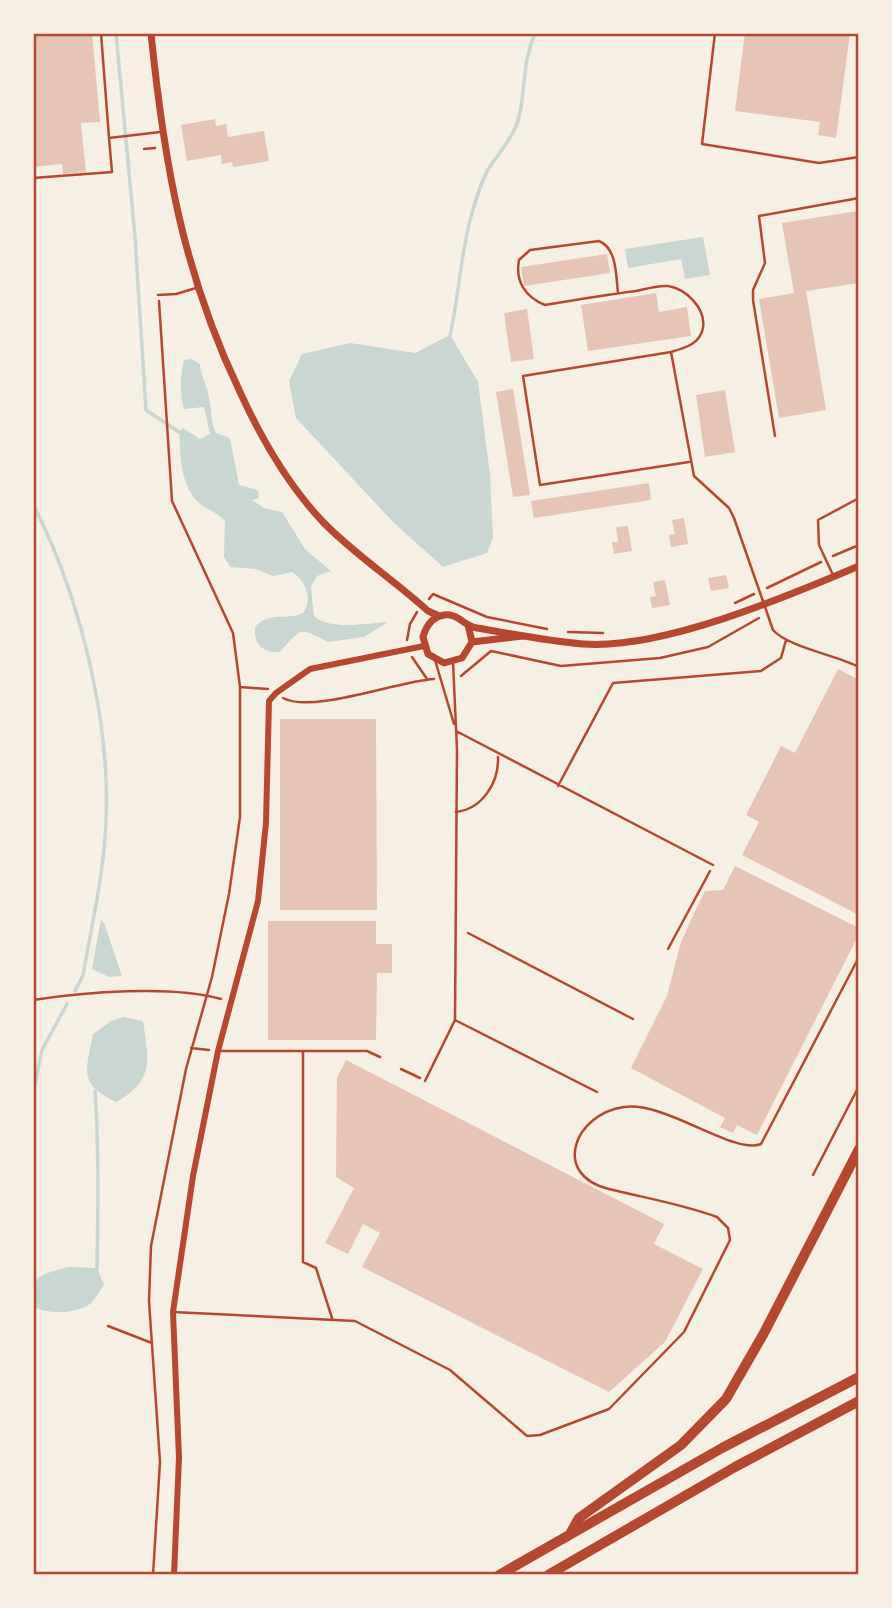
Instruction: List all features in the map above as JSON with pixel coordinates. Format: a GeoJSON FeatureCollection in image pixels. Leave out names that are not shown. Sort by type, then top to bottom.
{"type":"FeatureCollection","features":[{"type":"Feature","properties":{"kind":"highway"},"geometry":{"type":"LineString","coordinates":[[570,1534],[579,1518],[681,1445],[726,1399],[764,1333],[859,1149]]}},
{"type":"Feature","properties":{"kind":"highway"},"geometry":{"type":"LineString","coordinates":[[499,1575],[722,1448],[859,1377]]}},
{"type":"Feature","properties":{"kind":"highway"},"geometry":{"type":"LineString","coordinates":[[548,1575],[735,1467],[859,1401]]}},
{"type":"Feature","properties":{"kind":"street"},"geometry":{"type":"LineString","coordinates":[[151,33],[163,147],[180,226],[197,288],[219,349],[258,432],[292,483],[323,522],[423,606],[439,616],[455,616],[468,625],[587,644],[619,641],[704,624],[859,566]]}},
{"type":"Feature","properties":{"kind":"street"},"geometry":{"type":"LineString","coordinates":[[439,616],[426,628],[424,646],[435,660],[453,663],[462,658],[472,642],[468,625]]}},
{"type":"Feature","properties":{"kind":"street"},"geometry":{"type":"LineString","coordinates":[[472,642],[528,635]]}},
{"type":"Feature","properties":{"kind":"street"},"geometry":{"type":"LineString","coordinates":[[174,1575],[180,1458],[173,1312],[193,1176],[218,1051],[258,901],[266,823],[269,701],[310,669],[424,646]]}},
{"type":"Feature","properties":{"kind":"lane"},"geometry":{"type":"LineString","coordinates":[[33,178],[111,172],[101,33]]}},
{"type":"Feature","properties":{"kind":"lane"},"geometry":{"type":"LineString","coordinates":[[715,33],[702,145],[819,163],[859,157]]}},
{"type":"Feature","properties":{"kind":"lane"},"geometry":{"type":"LineString","coordinates":[[109,138],[161,132]]}},
{"type":"Feature","properties":{"kind":"lane"},"geometry":{"type":"LineString","coordinates":[[775,436],[753,299],[753,290],[765,263],[759,216],[859,198]]}},
{"type":"Feature","properties":{"kind":"lane"},"geometry":{"type":"LineString","coordinates":[[618,293],[612,253],[606,243],[599,241],[530,250],[519,260],[519,282],[525,292],[545,305],[666,286],[681,291],[695,302],[702,313],[703,327],[699,339],[688,347],[523,376],[540,485],[689,462]]}},
{"type":"Feature","properties":{"kind":"lane"},"geometry":{"type":"LineString","coordinates":[[158,295],[176,294],[197,288]]}},
{"type":"Feature","properties":{"kind":"lane"},"geometry":{"type":"LineString","coordinates":[[671,352],[689,462],[694,476],[729,508],[773,630],[786,640],[840,657],[859,667]]}},
{"type":"Feature","properties":{"kind":"lane"},"geometry":{"type":"LineString","coordinates":[[834,576],[816,535],[818,520],[859,498]]}},
{"type":"Feature","properties":{"kind":"lane"},"geometry":{"type":"LineString","coordinates":[[558,786],[613,683],[761,671],[781,658],[786,640]]}},
{"type":"Feature","properties":{"kind":"lane"},"geometry":{"type":"LineString","coordinates":[[435,660],[456,732],[713,865]]}},
{"type":"Feature","properties":{"kind":"lane"},"geometry":{"type":"LineString","coordinates":[[425,1081],[455,1020],[456,732],[453,663]]}},
{"type":"Feature","properties":{"kind":"lane"},"geometry":{"type":"LineString","coordinates":[[456,812],[468,810],[481,802],[497,774],[498,755]]}},
{"type":"Feature","properties":{"kind":"lane"},"geometry":{"type":"LineString","coordinates":[[173,1312],[355,1321],[450,1370],[527,1436],[540,1435],[609,1409],[684,1332],[730,1240],[728,1228],[717,1217],[594,1185],[575,1159],[576,1142],[583,1129],[607,1110],[641,1107],[673,1116],[744,1145],[761,1144],[859,957]]}},
{"type":"Feature","properties":{"kind":"lane"},"geometry":{"type":"LineString","coordinates":[[455,1020],[597,1092]]}},
{"type":"Feature","properties":{"kind":"lane"},"geometry":{"type":"LineString","coordinates":[[218,1051],[367,1051],[380,1057]]}},
{"type":"Feature","properties":{"kind":"lane"},"geometry":{"type":"LineString","coordinates":[[303,1051],[303,1262],[316,1268],[332,1318]]}},
{"type":"Feature","properties":{"kind":"lane"},"geometry":{"type":"LineString","coordinates":[[813,1175],[859,1086]]}},
{"type":"Feature","properties":{"kind":"path"},"geometry":{"type":"LineString","coordinates":[[144,149],[163,147]]}},
{"type":"Feature","properties":{"kind":"path"},"geometry":{"type":"LineString","coordinates":[[153,1575],[160,1462],[149,1301],[151,1246],[191,1048],[229,894],[240,817],[240,687],[233,633],[172,501],[158,295]]}},
{"type":"Feature","properties":{"kind":"path"},"geometry":{"type":"LineString","coordinates":[[725,608],[859,545]]}},
{"type":"Feature","properties":{"kind":"path"},"geometry":{"type":"LineString","coordinates":[[794,575],[799,590]]}},
{"type":"Feature","properties":{"kind":"path"},"geometry":{"type":"LineString","coordinates":[[428,679],[413,663],[406,636],[410,624],[433,594],[487,617],[548,629]]}},
{"type":"Feature","properties":{"kind":"path"},"geometry":{"type":"LineString","coordinates":[[452,678],[459,678],[491,651],[561,666],[684,654],[708,647],[767,615]]}},
{"type":"Feature","properties":{"kind":"path"},"geometry":{"type":"LineString","coordinates":[[560,631],[611,633]]}},
{"type":"Feature","properties":{"kind":"path"},"geometry":{"type":"LineString","coordinates":[[240,687],[266,688],[293,701],[335,699],[440,678]]}},
{"type":"Feature","properties":{"kind":"path"},"geometry":{"type":"LineString","coordinates":[[668,949],[713,865]]}},
{"type":"Feature","properties":{"kind":"path"},"geometry":{"type":"LineString","coordinates":[[683,920],[689,923]]}},
{"type":"Feature","properties":{"kind":"path"},"geometry":{"type":"LineString","coordinates":[[468,933],[633,1019]]}},
{"type":"Feature","properties":{"kind":"path"},"geometry":{"type":"LineString","coordinates":[[33,1000],[66,995],[205,995],[229,1002]]}},
{"type":"Feature","properties":{"kind":"path"},"geometry":{"type":"LineString","coordinates":[[191,1048],[218,1051]]}},
{"type":"Feature","properties":{"kind":"path"},"geometry":{"type":"LineString","coordinates":[[401,1069],[425,1081]]}},
{"type":"Feature","properties":{"kind":"path"},"geometry":{"type":"LineString","coordinates":[[108,1326],[152,1343]]}},
{"type":"Feature","properties":{"kind":"shaded area"},"geometry":{"type":"Polygon","coordinates":[[[703,237],[710,275],[685,279],[681,259],[628,268],[625,249],[703,237]]]}},
{"type":"Feature","properties":{"kind":"shaded area"},"geometry":{"type":"Polygon","coordinates":[[[450,335],[478,382],[490,475],[493,537],[487,553],[443,567],[394,523],[296,418],[289,381],[302,354],[350,343],[415,353],[450,335]]]}},
{"type":"Feature","properties":{"kind":"shaded area"},"geometry":{"type":"Polygon","coordinates":[[[191,359],[200,364],[216,433],[230,438],[239,485],[258,490],[259,498],[252,500],[264,508],[282,512],[305,549],[331,571],[317,576],[311,587],[314,616],[321,621],[339,625],[388,622],[364,637],[328,642],[301,632],[280,652],[268,651],[260,646],[255,627],[266,619],[303,613],[308,596],[301,580],[292,572],[273,576],[256,569],[230,567],[224,557],[225,521],[197,501],[187,486],[182,469],[179,432],[183,428],[200,439],[210,434],[204,407],[184,409],[181,384],[183,365],[184,360],[191,359]]]}},
{"type":"Feature","properties":{"kind":"shaded area"},"geometry":{"type":"Polygon","coordinates":[[[101,919],[122,976],[109,977],[92,969],[101,919]]]}},
{"type":"Feature","properties":{"kind":"shaded area"},"geometry":{"type":"Polygon","coordinates":[[[124,1017],[143,1021],[147,1059],[143,1078],[116,1102],[95,1089],[90,1082],[87,1067],[93,1034],[111,1021],[124,1017]]]}},
{"type":"Feature","properties":{"kind":"shaded area"},"geometry":{"type":"Polygon","coordinates":[[[68,1267],[97,1268],[104,1285],[92,1302],[77,1310],[61,1312],[46,1311],[33,1306],[34,1287],[39,1278],[68,1267]]]}},
{"type":"Feature","properties":{"kind":"building"},"geometry":{"type":"Polygon","coordinates":[[[33,33],[92,33],[100,122],[81,123],[86,172],[63,174],[62,164],[33,167],[33,33]]]}},
{"type":"Feature","properties":{"kind":"building"},"geometry":{"type":"Polygon","coordinates":[[[745,33],[850,33],[836,138],[818,135],[820,122],[735,111],[745,33]]]}},
{"type":"Feature","properties":{"kind":"building"},"geometry":{"type":"Polygon","coordinates":[[[215,119],[216,126],[226,124],[228,137],[264,131],[269,161],[233,167],[232,162],[222,164],[221,155],[187,161],[181,125],[215,119]]]}},
{"type":"Feature","properties":{"kind":"building"},"geometry":{"type":"Polygon","coordinates":[[[857,211],[859,283],[806,291],[826,410],[779,418],[759,299],[794,293],[782,223],[857,211]]]}},
{"type":"Feature","properties":{"kind":"building"},"geometry":{"type":"Polygon","coordinates":[[[607,254],[610,273],[524,286],[521,267],[607,254]]]}},
{"type":"Feature","properties":{"kind":"building"},"geometry":{"type":"Polygon","coordinates":[[[656,293],[659,312],[687,307],[691,336],[588,351],[581,305],[656,293]]]}},
{"type":"Feature","properties":{"kind":"building"},"geometry":{"type":"Polygon","coordinates":[[[527,309],[534,359],[511,362],[504,313],[527,309]]]}},
{"type":"Feature","properties":{"kind":"building"},"geometry":{"type":"Polygon","coordinates":[[[513,389],[530,495],[513,497],[496,392],[513,389]]]}},
{"type":"Feature","properties":{"kind":"building"},"geometry":{"type":"Polygon","coordinates":[[[725,390],[735,452],[705,457],[696,395],[725,390]]]}},
{"type":"Feature","properties":{"kind":"building"},"geometry":{"type":"Polygon","coordinates":[[[649,483],[651,500],[534,518],[531,501],[649,483]]]}},
{"type":"Feature","properties":{"kind":"building"},"geometry":{"type":"Polygon","coordinates":[[[684,518],[688,544],[671,547],[669,535],[675,534],[672,520],[684,518]]]}},
{"type":"Feature","properties":{"kind":"building"},"geometry":{"type":"Polygon","coordinates":[[[628,526],[632,551],[614,554],[612,542],[618,542],[616,527],[628,526]]]}},
{"type":"Feature","properties":{"kind":"building"},"geometry":{"type":"Polygon","coordinates":[[[726,575],[729,588],[711,591],[708,578],[726,575]]]}},
{"type":"Feature","properties":{"kind":"building"},"geometry":{"type":"Polygon","coordinates":[[[665,580],[670,605],[652,608],[650,597],[656,596],[653,582],[665,580]]]}},
{"type":"Feature","properties":{"kind":"building"},"geometry":{"type":"Polygon","coordinates":[[[838,669],[859,680],[859,915],[742,855],[759,822],[746,815],[781,746],[795,753],[838,669]]]}},
{"type":"Feature","properties":{"kind":"building"},"geometry":{"type":"Polygon","coordinates":[[[280,719],[376,719],[377,910],[280,910],[280,719]]]}},
{"type":"Feature","properties":{"kind":"building"},"geometry":{"type":"Polygon","coordinates":[[[735,866],[859,928],[859,934],[757,1135],[737,1125],[733,1133],[720,1127],[725,1118],[631,1068],[667,996],[680,945],[705,891],[723,890],[735,866]]]}},
{"type":"Feature","properties":{"kind":"building"},"geometry":{"type":"Polygon","coordinates":[[[268,921],[376,921],[376,944],[392,944],[392,973],[377,973],[376,1040],[268,1040],[268,921]]]}},
{"type":"Feature","properties":{"kind":"building"},"geometry":{"type":"Polygon","coordinates":[[[346,1060],[664,1224],[654,1244],[703,1269],[665,1342],[609,1392],[362,1267],[380,1233],[363,1224],[348,1254],[325,1243],[354,1188],[336,1177],[337,1078],[346,1060]]]}},
{"type":"Feature","properties":{"kind":"waterway"},"geometry":{"type":"LineString","coordinates":[[116,33],[135,237],[146,410],[179,432]]}},
{"type":"Feature","properties":{"kind":"waterway"},"geometry":{"type":"LineString","coordinates":[[449,340],[472,213],[486,173],[517,124],[526,65],[535,33]]}},
{"type":"Feature","properties":{"kind":"waterway"},"geometry":{"type":"LineString","coordinates":[[33,504],[51,542],[81,627],[92,672],[105,763],[106,807],[102,865],[83,975],[75,991]]}},
{"type":"Feature","properties":{"kind":"waterway"},"geometry":{"type":"LineString","coordinates":[[33,1094],[42,1050],[67,1004]]}},
{"type":"Feature","properties":{"kind":"waterway"},"geometry":{"type":"LineString","coordinates":[[95,1091],[98,1157],[97,1268]]}}]}
